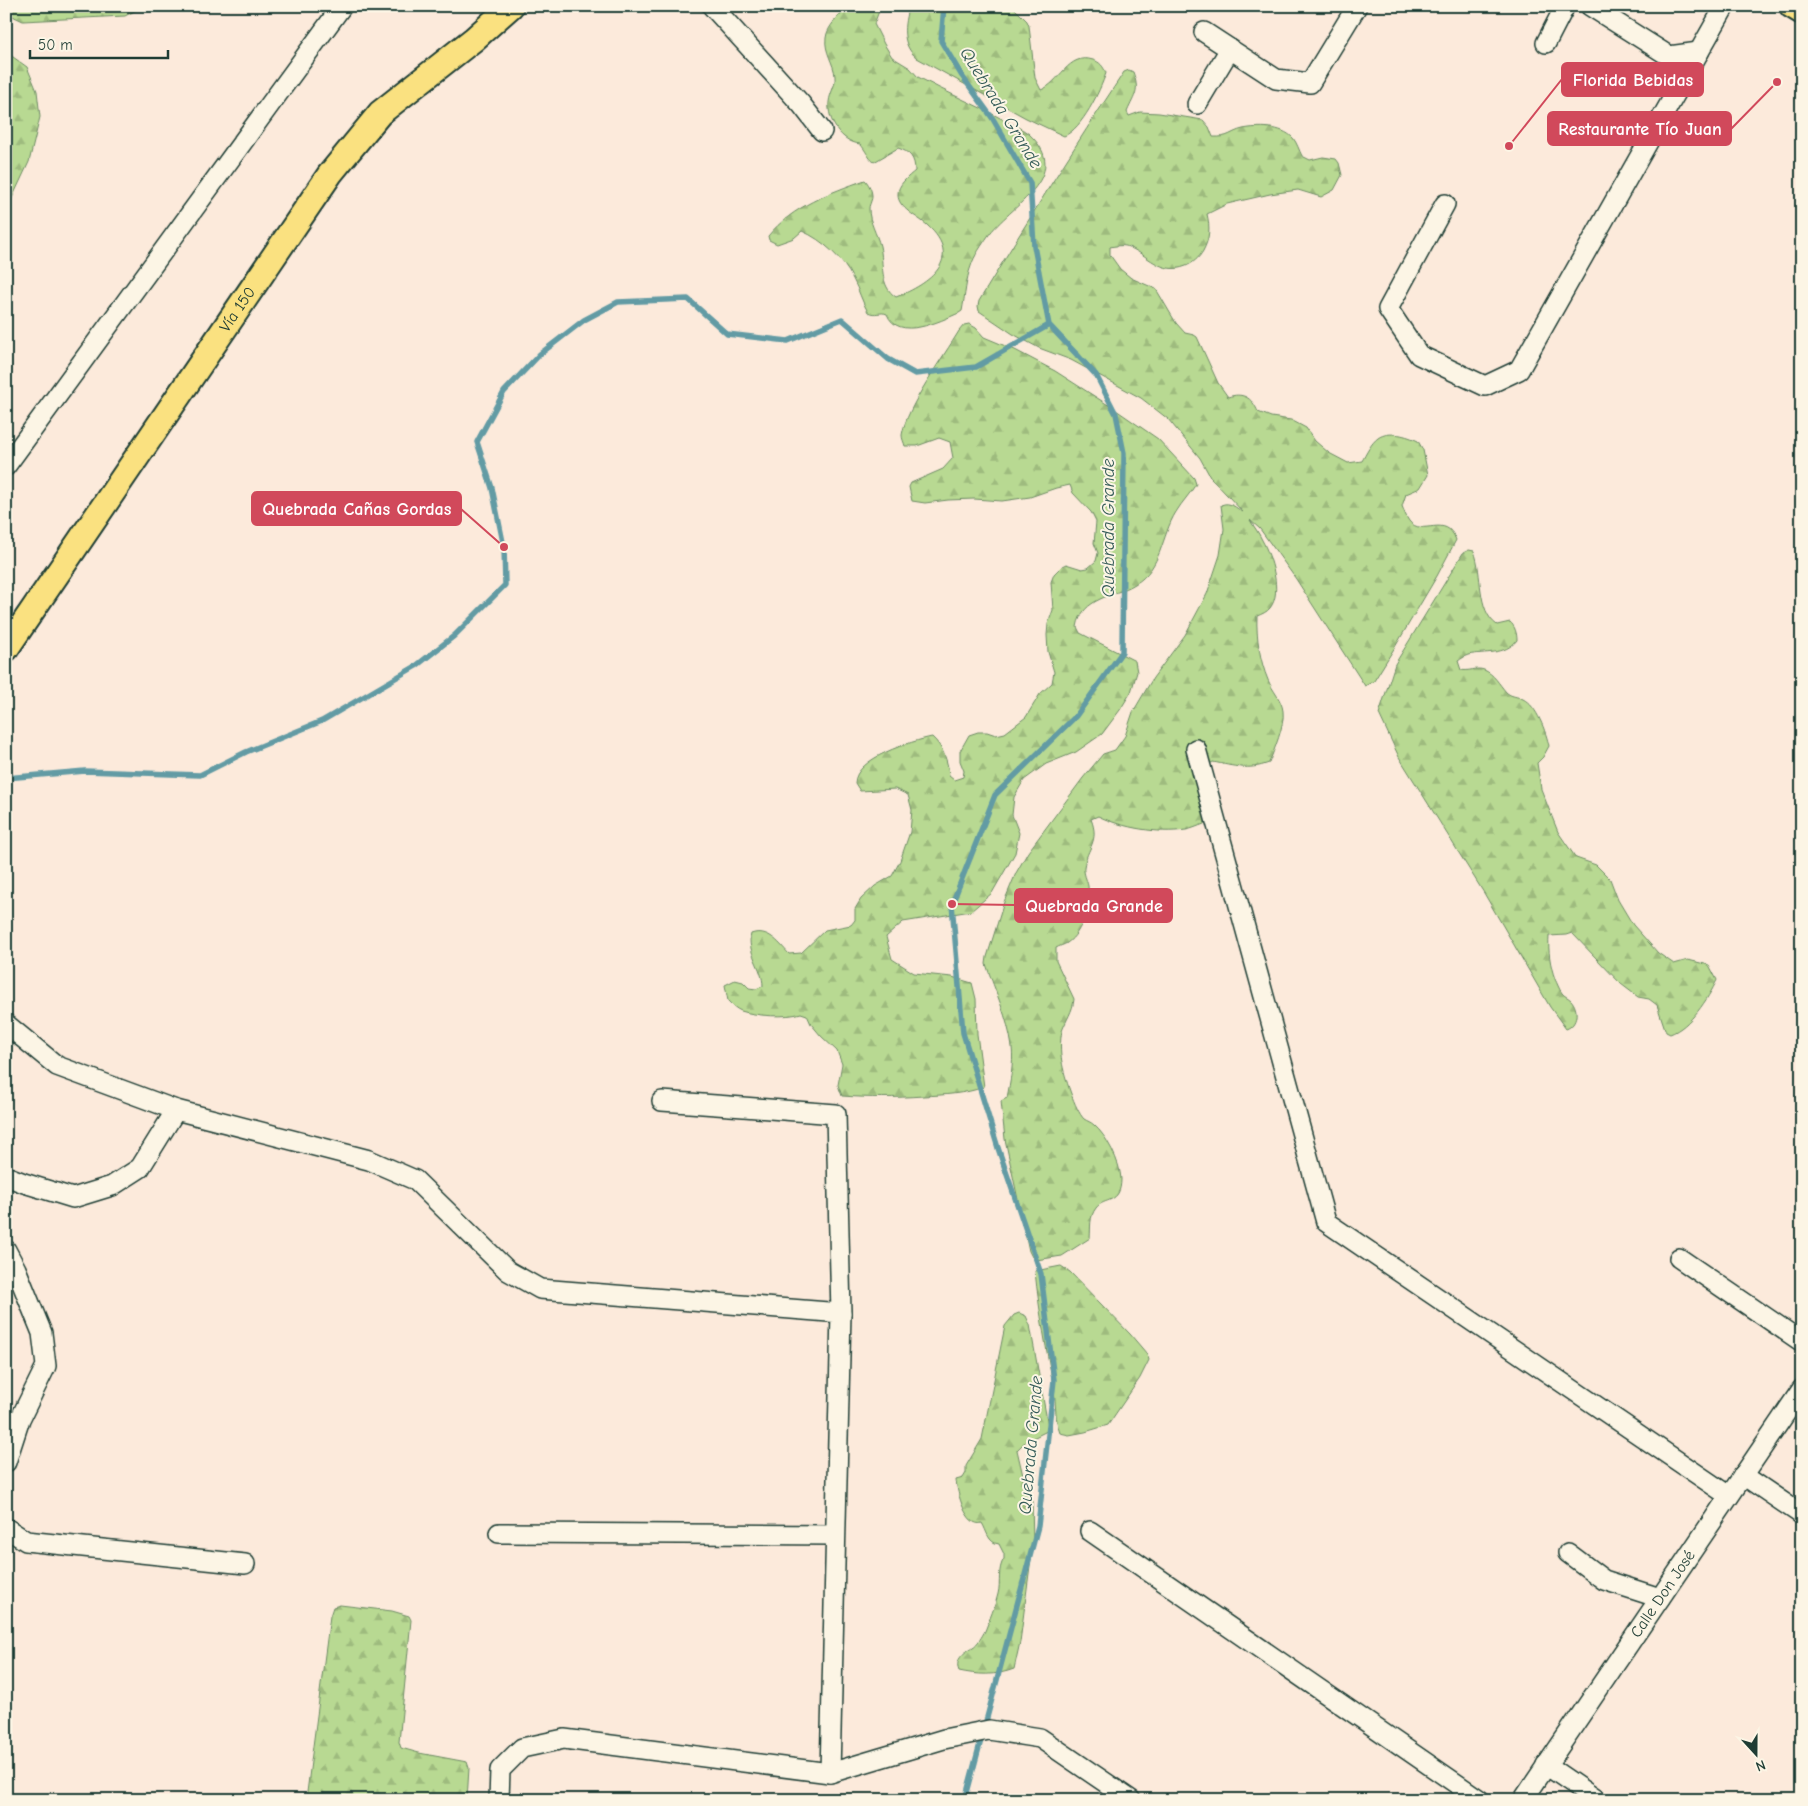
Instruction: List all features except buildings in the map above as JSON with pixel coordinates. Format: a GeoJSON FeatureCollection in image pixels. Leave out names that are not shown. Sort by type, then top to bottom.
{"type":"FeatureCollection","features":[{"type":"Feature","properties":{"kind":"main road","name":"Vía 150"},"geometry":{"type":"LineString","coordinates":[[6,649],[330,174],[380,113],[474,40],[512,6]]}},
{"type":"Feature","properties":{"kind":"main road"},"geometry":{"type":"LineString","coordinates":[[1792,6],[1802,12]]}},
{"type":"Feature","properties":{"kind":"street"},"geometry":{"type":"LineString","coordinates":[[6,466],[342,6]]}},
{"type":"Feature","properties":{"kind":"street"},"geometry":{"type":"LineString","coordinates":[[712,6],[801,104],[822,131]]}},
{"type":"Feature","properties":{"kind":"street"},"geometry":{"type":"LineString","coordinates":[[1204,32],[1276,79],[1310,83],[1357,6]]}},
{"type":"Feature","properties":{"kind":"street"},"geometry":{"type":"LineString","coordinates":[[1546,43],[1565,6]]}},
{"type":"Feature","properties":{"kind":"street"},"geometry":{"type":"LineString","coordinates":[[1590,6],[1669,56],[1698,52]]}},
{"type":"Feature","properties":{"kind":"street"},"geometry":{"type":"LineString","coordinates":[[1445,204],[1388,309],[1419,355],[1485,386],[1519,370],[1725,6]]}},
{"type":"Feature","properties":{"kind":"street"},"geometry":{"type":"LineString","coordinates":[[1197,104],[1230,49]]}},
{"type":"Feature","properties":{"kind":"street"},"geometry":{"type":"LineString","coordinates":[[1196,749],[1326,1222],[1729,1496]]}},
{"type":"Feature","properties":{"kind":"street"},"geometry":{"type":"LineString","coordinates":[[6,1024],[57,1066],[176,1110],[369,1160],[415,1180],[508,1271],[540,1288],[841,1313]]}},
{"type":"Feature","properties":{"kind":"street"},"geometry":{"type":"LineString","coordinates":[[662,1101],[836,1114],[841,1313],[830,1773]]}},
{"type":"Feature","properties":{"kind":"street"},"geometry":{"type":"LineString","coordinates":[[6,1176],[73,1198],[112,1186],[140,1168],[176,1110]]}},
{"type":"Feature","properties":{"kind":"street"},"geometry":{"type":"LineString","coordinates":[[6,1250],[42,1333],[46,1366],[20,1419],[6,1462]]}},
{"type":"Feature","properties":{"kind":"street"},"geometry":{"type":"LineString","coordinates":[[1679,1258],[1802,1342]]}},
{"type":"Feature","properties":{"kind":"street","name":"Calle Don José"},"geometry":{"type":"LineString","coordinates":[[1523,1800],[1802,1389]]}},
{"type":"Feature","properties":{"kind":"street"},"geometry":{"type":"LineString","coordinates":[[1743,1475],[1802,1515]]}},
{"type":"Feature","properties":{"kind":"street"},"geometry":{"type":"LineString","coordinates":[[6,1528],[26,1541],[245,1564]]}},
{"type":"Feature","properties":{"kind":"street"},"geometry":{"type":"LineString","coordinates":[[1090,1531],[1480,1800]]}},
{"type":"Feature","properties":{"kind":"street"},"geometry":{"type":"LineString","coordinates":[[499,1533],[836,1536]]}},
{"type":"Feature","properties":{"kind":"street"},"geometry":{"type":"LineString","coordinates":[[1568,1553],[1604,1580],[1660,1598]]}},
{"type":"Feature","properties":{"kind":"street"},"geometry":{"type":"LineString","coordinates":[[499,1800],[500,1770],[522,1748],[564,1739],[830,1773],[944,1739],[989,1730],[1040,1738],[1130,1800]]}},
{"type":"Feature","properties":{"kind":"street"},"geometry":{"type":"LineString","coordinates":[[1546,1766],[1597,1800]]}},
{"type":"Feature","properties":{"kind":"green space"},"geometry":{"type":"Polygon","coordinates":[[[6,6],[144,6],[125,16],[23,21],[6,13],[6,6]]]}},
{"type":"Feature","properties":{"kind":"green space"},"geometry":{"type":"Polygon","coordinates":[[[847,6],[881,6],[874,24],[892,57],[910,68],[918,77],[1027,132],[1041,149],[1045,163],[1042,177],[1034,190],[988,236],[976,254],[968,276],[962,311],[920,327],[900,327],[892,322],[887,314],[868,312],[844,264],[817,239],[802,231],[794,238],[777,244],[769,240],[768,236],[789,216],[812,202],[865,180],[872,193],[869,214],[880,246],[883,274],[887,287],[891,292],[896,297],[920,285],[938,269],[943,259],[943,249],[938,237],[927,225],[909,212],[899,200],[899,188],[915,171],[911,156],[906,151],[898,148],[874,162],[860,144],[841,135],[830,116],[829,102],[835,83],[835,76],[826,48],[826,38],[831,25],[847,6]]]}},
{"type":"Feature","properties":{"kind":"green space"},"geometry":{"type":"Polygon","coordinates":[[[909,6],[1012,6],[1027,21],[1029,26],[1035,78],[1041,90],[1077,60],[1095,61],[1104,68],[1106,73],[1095,99],[1084,118],[1071,132],[1064,136],[1026,118],[917,58],[908,47],[906,41],[905,20],[909,6]]]}},
{"type":"Feature","properties":{"kind":"green space"},"geometry":{"type":"Polygon","coordinates":[[[6,52],[27,67],[37,91],[40,117],[29,162],[6,211],[6,52]]]}},
{"type":"Feature","properties":{"kind":"green space"},"geometry":{"type":"Polygon","coordinates":[[[1129,70],[1133,72],[1136,88],[1127,112],[1129,116],[1140,112],[1159,113],[1203,120],[1209,127],[1213,137],[1223,137],[1249,128],[1263,127],[1276,129],[1283,131],[1293,138],[1302,156],[1310,160],[1323,157],[1336,159],[1342,175],[1334,190],[1321,197],[1298,190],[1270,194],[1227,204],[1207,214],[1209,232],[1207,242],[1198,258],[1186,266],[1169,268],[1162,266],[1126,246],[1110,247],[1110,255],[1120,269],[1131,278],[1156,289],[1176,323],[1185,333],[1197,337],[1218,383],[1228,397],[1238,395],[1246,397],[1250,399],[1258,412],[1271,417],[1291,420],[1306,428],[1315,441],[1329,453],[1348,463],[1362,461],[1373,443],[1378,438],[1387,434],[1409,437],[1418,441],[1423,450],[1428,475],[1420,488],[1406,494],[1402,506],[1409,521],[1414,526],[1440,526],[1446,528],[1452,532],[1456,540],[1437,576],[1374,681],[1365,686],[1296,579],[1260,529],[1250,520],[1272,564],[1276,584],[1274,601],[1270,608],[1257,616],[1257,632],[1265,673],[1282,707],[1281,730],[1269,763],[1248,767],[1213,762],[1202,768],[1208,815],[1204,824],[1186,830],[1164,831],[1129,827],[1098,816],[1091,819],[1094,839],[1084,869],[1088,886],[1088,901],[1084,917],[1073,938],[1056,948],[1056,961],[1074,999],[1062,1031],[1061,1055],[1067,1083],[1077,1108],[1084,1119],[1093,1124],[1108,1142],[1115,1157],[1121,1179],[1118,1193],[1115,1197],[1099,1205],[1094,1211],[1090,1238],[1062,1256],[1036,1260],[1029,1251],[1005,1139],[1001,1101],[1007,1098],[1012,1066],[1012,1047],[1004,1015],[986,964],[987,957],[1004,902],[1016,873],[1028,852],[1103,754],[1115,750],[1125,736],[1133,712],[1153,678],[1185,635],[1207,594],[1220,555],[1224,529],[1221,505],[1230,504],[1243,512],[1211,478],[1200,458],[1168,419],[1141,398],[1071,360],[1039,348],[1013,334],[979,311],[979,301],[1032,214],[1124,72],[1129,70]]]}},
{"type":"Feature","properties":{"kind":"green space"},"geometry":{"type":"Polygon","coordinates":[[[969,324],[976,328],[984,337],[1015,350],[1055,371],[1158,439],[1194,478],[1196,484],[1171,521],[1156,561],[1151,569],[1135,584],[1092,604],[1085,609],[1080,617],[1077,627],[1080,633],[1135,661],[1137,672],[1131,692],[1120,710],[1102,734],[1076,752],[1046,764],[1024,780],[1014,797],[1012,815],[1019,833],[1015,853],[992,893],[971,911],[903,922],[886,937],[892,959],[914,973],[952,977],[972,983],[976,999],[977,1034],[984,1087],[962,1093],[938,1095],[882,1098],[842,1096],[838,1085],[842,1064],[837,1051],[811,1024],[807,1015],[801,1013],[788,1016],[771,1016],[741,1011],[728,1001],[725,985],[735,980],[743,982],[749,988],[756,989],[763,986],[751,947],[751,934],[763,933],[772,937],[789,954],[801,953],[825,930],[851,925],[855,920],[855,909],[861,899],[875,886],[892,876],[900,861],[910,832],[912,810],[908,795],[895,789],[860,791],[855,783],[857,774],[864,766],[886,752],[932,737],[944,755],[949,776],[954,780],[963,777],[964,771],[960,761],[960,751],[969,735],[978,732],[996,735],[1005,733],[1026,717],[1040,694],[1052,683],[1054,672],[1048,652],[1047,635],[1048,624],[1053,610],[1051,582],[1054,574],[1062,566],[1066,564],[1082,569],[1088,568],[1096,561],[1098,553],[1094,543],[1096,522],[1091,512],[1073,493],[1070,485],[1030,497],[1002,501],[974,499],[925,503],[912,501],[909,487],[911,483],[943,469],[953,458],[950,442],[939,438],[917,446],[905,446],[902,435],[905,424],[910,411],[935,368],[959,331],[964,325],[969,324]]]}},
{"type":"Feature","properties":{"kind":"green space"},"geometry":{"type":"Polygon","coordinates":[[[1469,550],[1474,551],[1477,560],[1483,601],[1490,618],[1497,625],[1510,622],[1517,635],[1517,640],[1507,649],[1501,651],[1466,656],[1458,661],[1461,670],[1478,669],[1488,672],[1508,694],[1523,699],[1533,707],[1543,727],[1549,746],[1537,763],[1541,789],[1558,832],[1576,858],[1596,865],[1610,879],[1618,900],[1633,925],[1658,953],[1674,964],[1688,960],[1709,965],[1717,980],[1698,1012],[1685,1025],[1670,1034],[1666,1032],[1657,1005],[1649,999],[1638,997],[1621,984],[1572,933],[1549,936],[1550,958],[1555,979],[1562,993],[1574,1004],[1576,1012],[1573,1024],[1566,1029],[1550,1007],[1484,893],[1399,757],[1379,714],[1395,664],[1463,553],[1469,550]]]}},
{"type":"Feature","properties":{"kind":"green space"},"geometry":{"type":"Polygon","coordinates":[[[1061,1266],[1070,1272],[1130,1334],[1147,1354],[1149,1360],[1140,1378],[1108,1425],[1069,1435],[1060,1433],[1057,1423],[1054,1391],[1035,1271],[1061,1266]]]}},
{"type":"Feature","properties":{"kind":"green space"},"geometry":{"type":"Polygon","coordinates":[[[1019,1313],[1026,1316],[1030,1325],[1048,1426],[1047,1431],[1025,1442],[1017,1450],[1024,1480],[1032,1501],[1033,1543],[1020,1642],[1014,1669],[993,1674],[959,1671],[959,1659],[980,1640],[994,1608],[1004,1554],[999,1544],[990,1539],[982,1523],[976,1523],[967,1515],[960,1500],[956,1480],[963,1478],[966,1473],[966,1466],[982,1439],[1005,1326],[1014,1315],[1019,1313]]]}},
{"type":"Feature","properties":{"kind":"green space"},"geometry":{"type":"Polygon","coordinates":[[[340,1605],[392,1611],[409,1616],[411,1620],[399,1742],[401,1748],[467,1762],[469,1768],[467,1800],[306,1800],[330,1616],[333,1607],[340,1605]]]}},
{"type":"Feature","properties":{"kind":"waterway","name":"Quebrada Grande"},"geometry":{"type":"LineString","coordinates":[[944,6],[941,41],[962,76],[993,119],[1030,183],[1034,246],[1049,325],[1096,375],[1116,414],[1124,453],[1122,652],[1076,716],[995,795],[952,904],[963,1033],[998,1148],[1041,1274],[1054,1380],[1038,1526],[965,1800]]}},
{"type":"Feature","properties":{"kind":"waterway"},"geometry":{"type":"LineString","coordinates":[[6,778],[85,771],[200,775],[246,752],[322,721],[416,666],[454,636],[505,585],[504,547],[492,488],[477,442],[504,392],[540,354],[584,320],[618,302],[688,299],[727,334],[788,341],[842,319],[888,359],[915,374],[976,367],[1049,325]]}},
{"type":"Feature","properties":{"kind":"place","name":"Restaurante Tío Juan"},"geometry":{"type":"Point","coordinates":[1777,82]}},
{"type":"Feature","properties":{"kind":"place","name":"Florida Bebidas"},"geometry":{"type":"Point","coordinates":[1509,146]}},
{"type":"Feature","properties":{"kind":"place","name":"Quebrada Cañas Gordas"},"geometry":{"type":"Point","coordinates":[504,547]}},
{"type":"Feature","properties":{"kind":"place","name":"Quebrada Grande"},"geometry":{"type":"Point","coordinates":[952,904]}}]}
